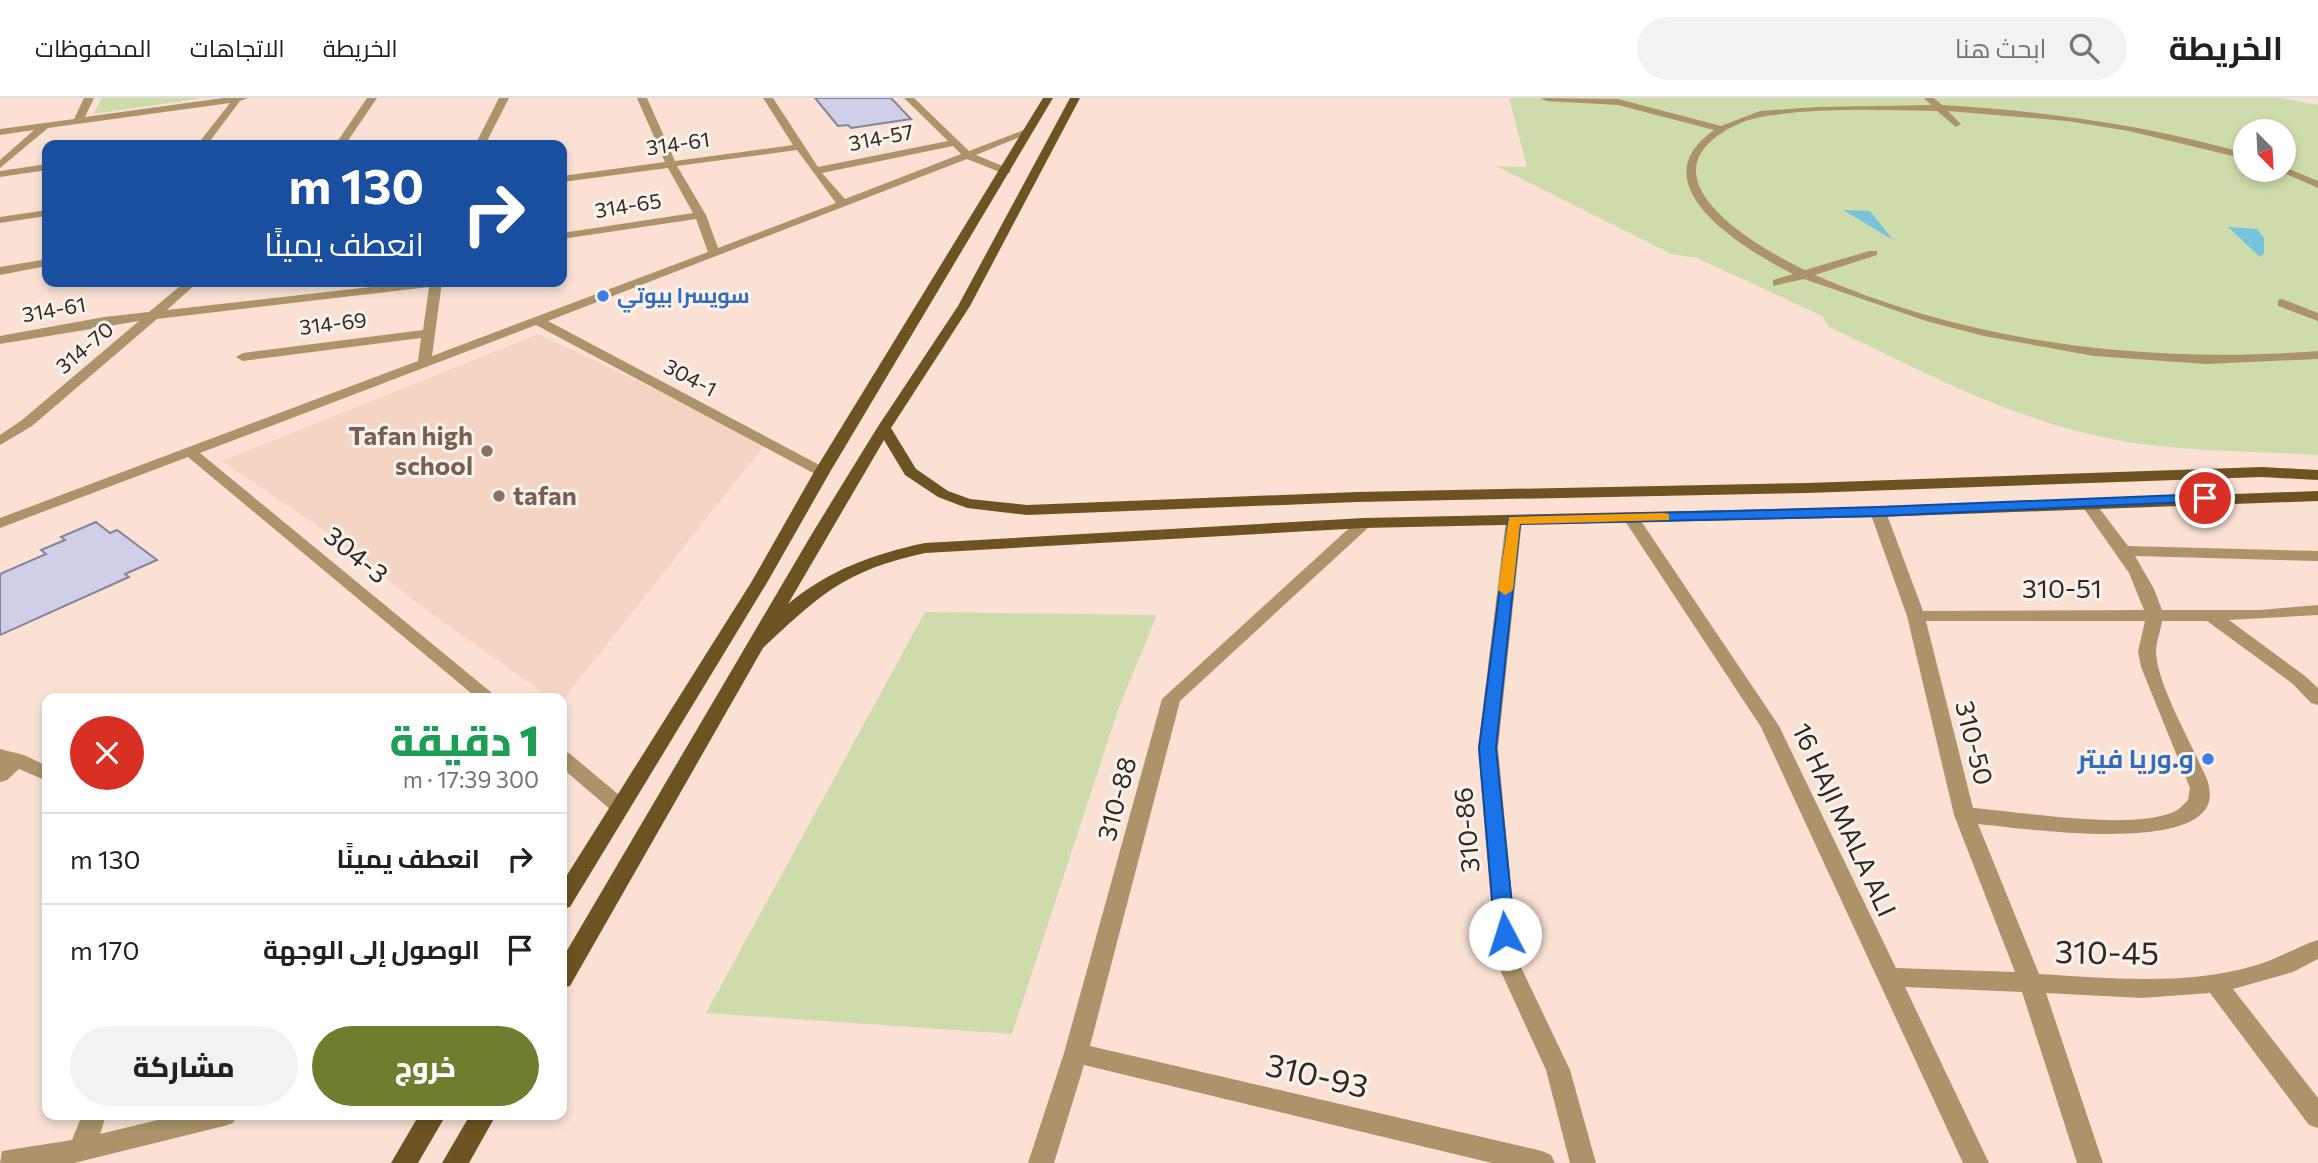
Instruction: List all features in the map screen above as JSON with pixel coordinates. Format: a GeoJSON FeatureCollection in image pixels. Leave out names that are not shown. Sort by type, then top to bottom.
{"type":"FeatureCollection","features":[{"type":"Feature","properties":{"kind":"main road"},"geometry":{"type":"LineString","coordinates":[[567,892],[618,805],[791,530],[822,472],[1048,98]]}},
{"type":"Feature","properties":{"kind":"main road"},"geometry":{"type":"LineString","coordinates":[[567,970],[884,428],[964,306],[1075,98]]}},
{"type":"Feature","properties":{"kind":"main road"},"geometry":{"type":"LineString","coordinates":[[884,428],[910,472],[943,494],[967,503],[1027,510],[1913,485],[2262,472],[2318,475]]}},
{"type":"Feature","properties":{"kind":"main road"},"geometry":{"type":"LineString","coordinates":[[757,643],[783,615],[821,585],[881,558],[936,547],[1364,523],[1878,512],[2318,496]]}},
{"type":"Feature","properties":{"kind":"main road"},"geometry":{"type":"LineString","coordinates":[[1176,504],[1178,532]]}},
{"type":"Feature","properties":{"kind":"main road"},"geometry":{"type":"LineString","coordinates":[[404,1163],[430,1120]]}},
{"type":"Feature","properties":{"kind":"main road"},"geometry":{"type":"LineString","coordinates":[[455,1163],[480,1120]]}},
{"type":"Feature","properties":{"kind":"street"},"geometry":{"type":"LineString","coordinates":[[78,121],[89,98]]}},
{"type":"Feature","properties":{"kind":"street"},"geometry":{"type":"LineString","coordinates":[[0,132],[239,98]]}},
{"type":"Feature","properties":{"kind":"street"},"geometry":{"type":"LineString","coordinates":[[206,140],[239,98]]}},
{"type":"Feature","properties":{"kind":"street"},"geometry":{"type":"LineString","coordinates":[[344,140],[372,98]]}},
{"type":"Feature","properties":{"kind":"street"},"geometry":{"type":"LineString","coordinates":[[483,140],[504,98]]}},
{"type":"Feature","properties":{"kind":"street"},"geometry":{"type":"LineString","coordinates":[[642,98],[671,164],[700,215],[714,254]]}},
{"type":"Feature","properties":{"kind":"street"},"geometry":{"type":"LineString","coordinates":[[768,98],[815,170],[843,204]]}},
{"type":"Feature","properties":{"kind":"street"},"geometry":{"type":"LineString","coordinates":[[909,98],[968,156],[1006,171]]}},
{"type":"Feature","properties":{"kind":"street"},"geometry":{"type":"LineString","coordinates":[[1546,98],[1628,103],[1723,129]]}},
{"type":"Feature","properties":{"kind":"street"},"geometry":{"type":"LineString","coordinates":[[1930,98],[1956,124]]}},
{"type":"Feature","properties":{"kind":"street"},"geometry":{"type":"LineString","coordinates":[[2233,152],[2186,138],[2079,114],[2025,106],[1930,98],[1822,102],[1781,108],[1746,118],[1723,129],[1699,147],[1691,166],[1694,188],[1710,213],[1741,239],[1806,274],[1847,292],[1921,317],[2006,338],[2095,353],[2184,361],[2265,360],[2318,355]]}},
{"type":"Feature","properties":{"kind":"street"},"geometry":{"type":"LineString","coordinates":[[0,165],[46,125]]}},
{"type":"Feature","properties":{"kind":"street"},"geometry":{"type":"LineString","coordinates":[[0,523],[714,254],[1027,132]]}},
{"type":"Feature","properties":{"kind":"street","name":"314-57"},"geometry":{"type":"LineString","coordinates":[[815,170],[955,143]]}},
{"type":"Feature","properties":{"kind":"street","name":"314-61"},"geometry":{"type":"LineString","coordinates":[[567,178],[799,147]]}},
{"type":"Feature","properties":{"kind":"street"},"geometry":{"type":"LineString","coordinates":[[0,174],[42,168]]}},
{"type":"Feature","properties":{"kind":"street"},"geometry":{"type":"LineString","coordinates":[[2296,176],[2318,185]]}},
{"type":"Feature","properties":{"kind":"street"},"geometry":{"type":"LineString","coordinates":[[0,220],[42,214]]}},
{"type":"Feature","properties":{"kind":"street","name":"314-65"},"geometry":{"type":"LineString","coordinates":[[567,235],[700,215]]}},
{"type":"Feature","properties":{"kind":"street"},"geometry":{"type":"LineString","coordinates":[[1777,283],[1873,253]]}},
{"type":"Feature","properties":{"kind":"street"},"geometry":{"type":"LineString","coordinates":[[0,271],[42,264]]}},
{"type":"Feature","properties":{"kind":"street","name":"314-70"},"geometry":{"type":"LineString","coordinates":[[0,441],[27,423],[187,287]]}},
{"type":"Feature","properties":{"kind":"street","name":"314-61"},"geometry":{"type":"LineString","coordinates":[[0,340],[104,321],[393,287]]}},
{"type":"Feature","properties":{"kind":"street"},"geometry":{"type":"LineString","coordinates":[[424,363],[435,287]]}},
{"type":"Feature","properties":{"kind":"street"},"geometry":{"type":"LineString","coordinates":[[2282,303],[2318,317]]}},
{"type":"Feature","properties":{"kind":"street","name":"304-1"},"geometry":{"type":"LineString","coordinates":[[538,321],[822,472]]}},
{"type":"Feature","properties":{"kind":"street","name":"314-69"},"geometry":{"type":"LineString","coordinates":[[243,357],[428,332]]}},
{"type":"Feature","properties":{"kind":"street"},"geometry":{"type":"LineString","coordinates":[[0,426],[27,423]]}},
{"type":"Feature","properties":{"kind":"street","name":"304-3"},"geometry":{"type":"LineString","coordinates":[[190,452],[483,693]]}},
{"type":"Feature","properties":{"kind":"street"},"geometry":{"type":"LineString","coordinates":[[1965,815],[2132,828],[2174,822],[2199,803],[2200,788],[2150,667],[2146,645],[2154,614],[2125,551],[2088,503]]}},
{"type":"Feature","properties":{"kind":"street","name":"310-50"},"geometry":{"type":"LineString","coordinates":[[1878,512],[1916,616],[1965,815],[2031,982],[2090,1163]]}},
{"type":"Feature","properties":{"kind":"street","name":"16 HAJI MALA ALI"},"geometry":{"type":"LineString","coordinates":[[1631,518],[1770,726],[1976,1163]]}},
{"type":"Feature","properties":{"kind":"street","name":"310-86"},"geometry":{"type":"LineString","coordinates":[[1514,520],[1488,748],[1507,961],[1558,1070],[1583,1163]]}},
{"type":"Feature","properties":{"kind":"street","name":"310-88"},"geometry":{"type":"LineString","coordinates":[[1041,1163],[1076,1054],[1171,699],[1364,523]]}},
{"type":"Feature","properties":{"kind":"street"},"geometry":{"type":"LineString","coordinates":[[2125,551],[2318,556]]}},
{"type":"Feature","properties":{"kind":"street","name":"310-51"},"geometry":{"type":"LineString","coordinates":[[1916,616],[2260,615],[2318,610]]}},
{"type":"Feature","properties":{"kind":"street"},"geometry":{"type":"LineString","coordinates":[[2209,614],[2299,680],[2318,699]]}},
{"type":"Feature","properties":{"kind":"street"},"geometry":{"type":"LineString","coordinates":[[0,775],[8,758],[42,772]]}},
{"type":"Feature","properties":{"kind":"street"},"geometry":{"type":"LineString","coordinates":[[567,762],[618,805]]}},
{"type":"Feature","properties":{"kind":"street","name":"310-45"},"geometry":{"type":"LineString","coordinates":[[1889,977],[2031,982],[2079,987],[2216,984],[2251,978],[2318,949]]}},
{"type":"Feature","properties":{"kind":"street"},"geometry":{"type":"LineString","coordinates":[[2216,984],[2318,1117]]}},
{"type":"Feature","properties":{"kind":"street","name":"310-93"},"geometry":{"type":"LineString","coordinates":[[1076,1054],[1542,1163]]}},
{"type":"Feature","properties":{"kind":"street"},"geometry":{"type":"LineString","coordinates":[[81,1150],[92,1120]]}},
{"type":"Feature","properties":{"kind":"street"},"geometry":{"type":"LineString","coordinates":[[7,1162],[81,1150],[204,1120]]}},
{"type":"Feature","properties":{"kind":"shaded area","name":"tafan"},"geometry":{"type":"Polygon","coordinates":[[[538,334],[767,442],[567,695],[544,693],[429,612],[325,531],[222,461],[538,334]]]}},
{"type":"Feature","properties":{"kind":"green space"},"geometry":{"type":"Polygon","coordinates":[[[102,98],[204,98],[93,114],[102,98]]]}},
{"type":"Feature","properties":{"kind":"green space"},"geometry":{"type":"Polygon","coordinates":[[[1509,98],[2280,98],[2318,105],[2318,455],[2141,444],[2041,421],[1934,377],[1829,327],[1822,316],[1697,258],[1671,254],[1496,166],[1527,167],[1509,98]]]}},
{"type":"Feature","properties":{"kind":"green space"},"geometry":{"type":"Polygon","coordinates":[[[925,612],[1157,615],[1119,707],[1012,1034],[706,1013],[925,612]]]}},
{"type":"Feature","properties":{"kind":"water"},"geometry":{"type":"Polygon","coordinates":[[[1843,210],[1870,211],[1893,240],[1843,210]]]}},
{"type":"Feature","properties":{"kind":"water"},"geometry":{"type":"Polygon","coordinates":[[[2228,227],[2257,229],[2264,238],[2264,254],[2260,257],[2228,227]]]}},
{"type":"Feature","properties":{"kind":"building"},"geometry":{"type":"Polygon","coordinates":[[[815,98],[891,98],[911,119],[851,128],[848,125],[838,126],[815,98]]]}},
{"type":"Feature","properties":{"kind":"building"},"geometry":{"type":"Polygon","coordinates":[[[96,522],[110,533],[117,530],[157,560],[125,574],[129,577],[0,635],[0,574],[46,554],[41,550],[65,540],[61,537],[96,522]]]}},
{"type":"Feature","properties":{"kind":"slow traffic"},"geometry":{"type":"LineString","coordinates":[[1505,590],[1514,520],[1664,517]]}},
{"type":"Feature","properties":{"kind":"place","name":"سويسرا بيوتي"},"geometry":{"type":"Point","coordinates":[603,296]}},
{"type":"Feature","properties":{"kind":"place","name":"Tafan high school"},"geometry":{"type":"Point","coordinates":[487,451]}},
{"type":"Feature","properties":{"kind":"place","name":"tafan"},"geometry":{"type":"Point","coordinates":[499,496]}},
{"type":"Feature","properties":{"kind":"place","name":"و.وريا فيتر"},"geometry":{"type":"Point","coordinates":[2208,759]}},
{"type":"Feature","properties":{"kind":"route"},"geometry":{"type":"LineString","coordinates":[[1505,934],[1488,748],[1514,520],[1878,512],[2205,498]]}}]}
